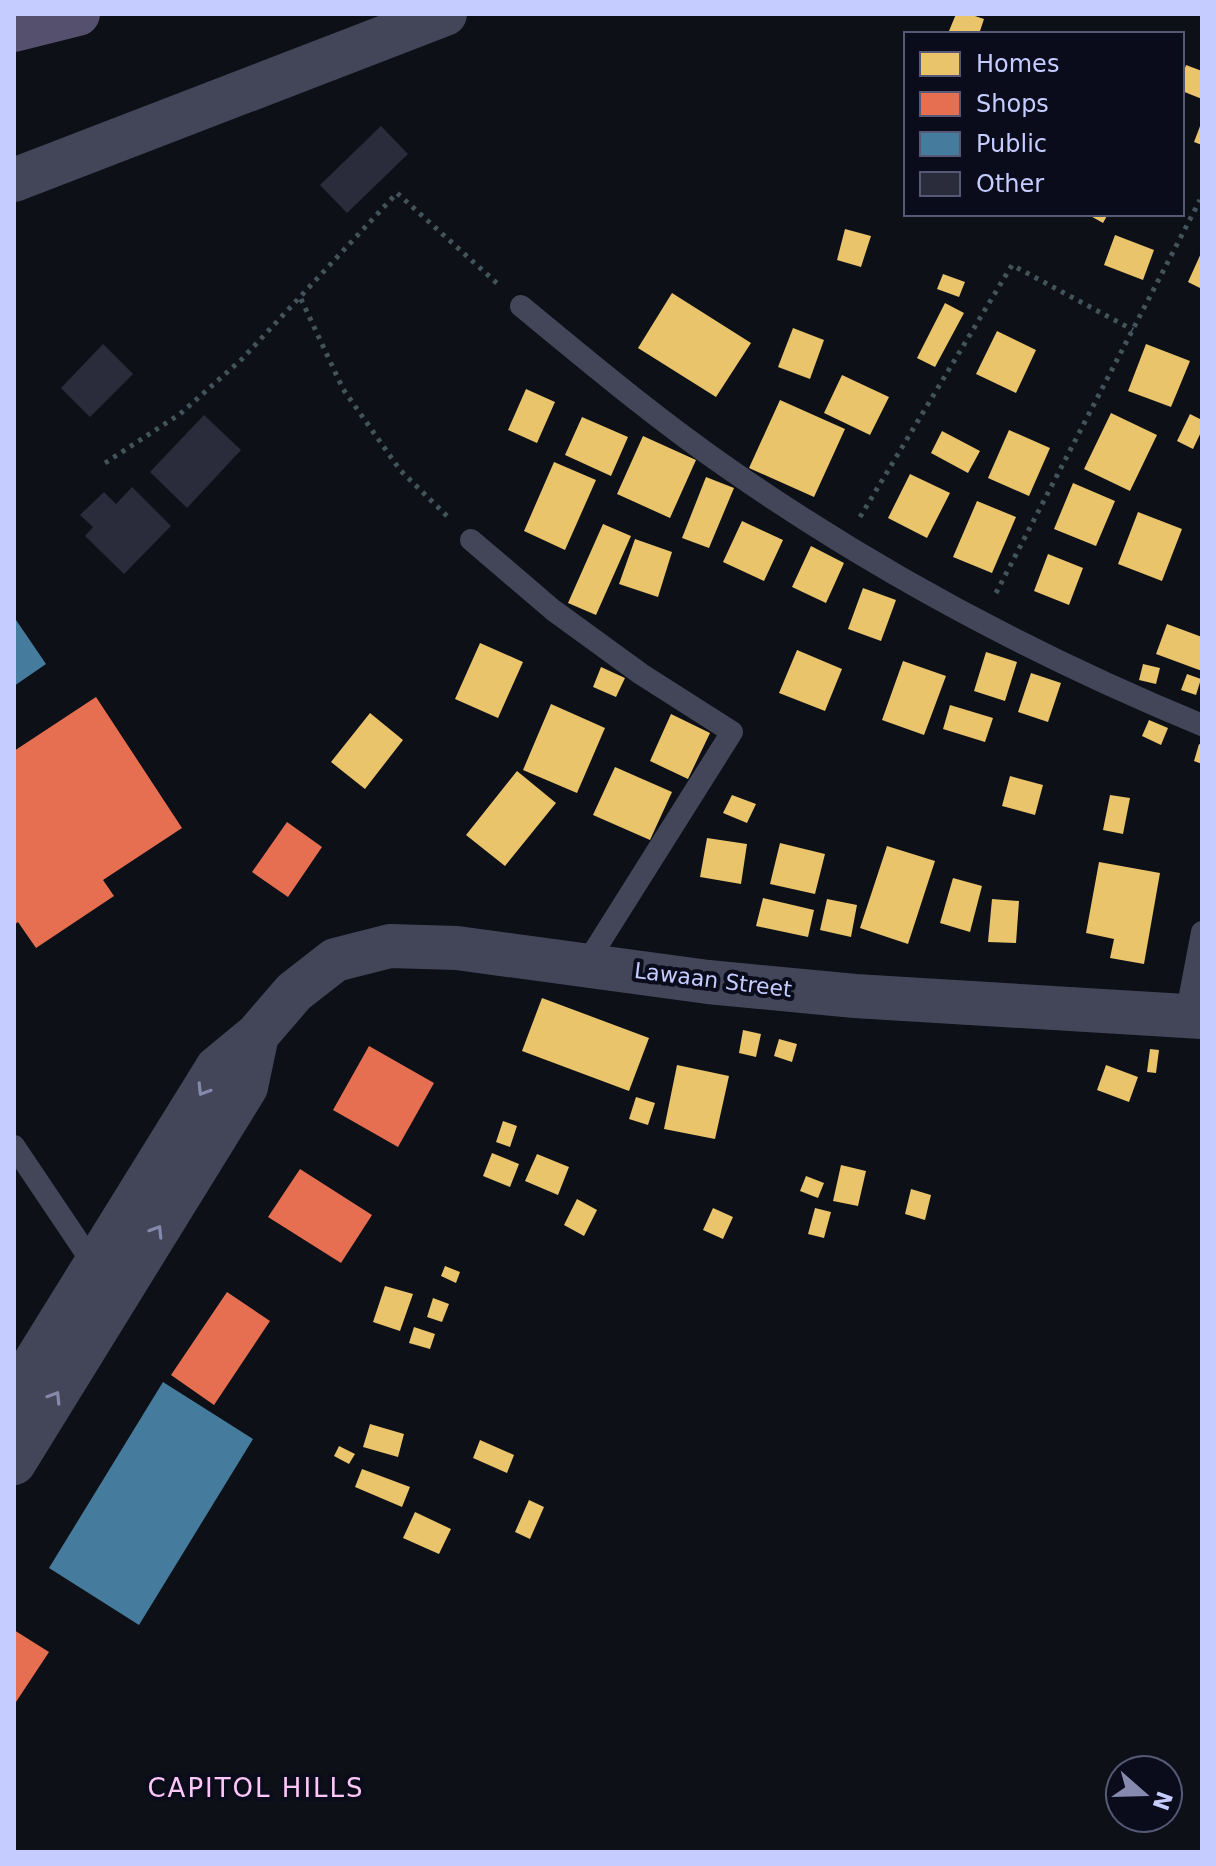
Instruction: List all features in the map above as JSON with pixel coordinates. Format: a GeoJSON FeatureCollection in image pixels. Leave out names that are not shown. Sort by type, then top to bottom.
{"type":"FeatureCollection","features":[{"type":"Feature","properties":{"kind":"main road"},"geometry":{"type":"LineString","coordinates":[[14,30],[78,14]]}},
{"type":"Feature","properties":{"kind":"street"},"geometry":{"type":"LineString","coordinates":[[14,180],[445,14]]}},
{"type":"Feature","properties":{"kind":"street","name":"Lawaan Street"},"geometry":{"type":"LineString","coordinates":[[105,1281],[246,1087],[257,1035],[294,992],[335,960],[390,946],[457,948],[708,982],[855,996],[1194,1016]]}},
{"type":"Feature","properties":{"kind":"street"},"geometry":{"type":"LineString","coordinates":[[14,1396],[105,1281]]}},
{"type":"Feature","properties":{"kind":"street"},"geometry":{"type":"LineString","coordinates":[[14,1463],[105,1281]]}},
{"type":"Feature","properties":{"kind":"lane"},"geometry":{"type":"LineString","coordinates":[[521,306],[624,391],[732,470],[844,544],[980,623],[1117,690],[1202,725]]}},
{"type":"Feature","properties":{"kind":"lane"},"geometry":{"type":"LineString","coordinates":[[471,540],[566,620],[641,674],[732,732],[586,964]]}},
{"type":"Feature","properties":{"kind":"lane"},"geometry":{"type":"LineString","coordinates":[[1194,1016],[1202,932]]}},
{"type":"Feature","properties":{"kind":"lane"},"geometry":{"type":"LineString","coordinates":[[14,1146],[105,1281]]}},
{"type":"Feature","properties":{"kind":"path"},"geometry":{"type":"LineString","coordinates":[[105,463],[180,414],[242,359],[397,193],[521,306]]}},
{"type":"Feature","properties":{"kind":"path"},"geometry":{"type":"LineString","coordinates":[[980,623],[1200,200]]}},
{"type":"Feature","properties":{"kind":"path"},"geometry":{"type":"LineString","coordinates":[[844,544],[1012,265],[1133,330]]}},
{"type":"Feature","properties":{"kind":"path"},"geometry":{"type":"LineString","coordinates":[[301,299],[343,389],[376,436],[400,470],[471,540]]}},
{"type":"Feature","properties":{"kind":"building: Homes"},"geometry":{"type":"Polygon","coordinates":[[[956,14],[984,19],[980,32],[949,31],[956,14]]]}},
{"type":"Feature","properties":{"kind":"building: Homes"},"geometry":{"type":"Polygon","coordinates":[[[1186,65],[1202,71],[1202,99],[1184,92],[1186,65]]]}},
{"type":"Feature","properties":{"kind":"building: Homes"},"geometry":{"type":"Polygon","coordinates":[[[1202,121],[1202,145],[1194,142],[1202,121]]]}},
{"type":"Feature","properties":{"kind":"building: Homes"},"geometry":{"type":"Polygon","coordinates":[[[1091,216],[1107,216],[1103,223],[1091,216]]]}},
{"type":"Feature","properties":{"kind":"building: Homes"},"geometry":{"type":"Polygon","coordinates":[[[845,229],[871,236],[861,267],[837,260],[845,229]]]}},
{"type":"Feature","properties":{"kind":"building: Homes"},"geometry":{"type":"Polygon","coordinates":[[[1115,235],[1154,250],[1143,280],[1104,265],[1115,235]]]}},
{"type":"Feature","properties":{"kind":"building: Homes"},"geometry":{"type":"Polygon","coordinates":[[[1202,251],[1202,289],[1188,282],[1202,251]]]}},
{"type":"Feature","properties":{"kind":"building: Homes"},"geometry":{"type":"Polygon","coordinates":[[[943,274],[965,282],[959,297],[937,289],[943,274]]]}},
{"type":"Feature","properties":{"kind":"building: Homes"},"geometry":{"type":"Polygon","coordinates":[[[672,293],[751,343],[716,397],[638,348],[672,293]]]}},
{"type":"Feature","properties":{"kind":"building: Homes"},"geometry":{"type":"Polygon","coordinates":[[[945,303],[964,313],[935,367],[917,358],[945,303]]]}},
{"type":"Feature","properties":{"kind":"building: Homes"},"geometry":{"type":"Polygon","coordinates":[[[793,328],[824,340],[810,379],[778,367],[793,328]]]}},
{"type":"Feature","properties":{"kind":"building: Homes"},"geometry":{"type":"Polygon","coordinates":[[[997,331],[1036,350],[1016,393],[976,374],[997,331]]]}},
{"type":"Feature","properties":{"kind":"building: Homes"},"geometry":{"type":"Polygon","coordinates":[[[1146,344],[1190,361],[1171,407],[1128,391],[1146,344]]]}},
{"type":"Feature","properties":{"kind":"building: Homes"},"geometry":{"type":"Polygon","coordinates":[[[842,375],[889,397],[870,435],[824,413],[842,375]]]}},
{"type":"Feature","properties":{"kind":"building: Homes"},"geometry":{"type":"Polygon","coordinates":[[[526,389],[555,402],[537,443],[508,430],[526,389]]]}},
{"type":"Feature","properties":{"kind":"building: Homes"},"geometry":{"type":"Polygon","coordinates":[[[780,400],[845,429],[814,497],[749,468],[780,400]]]}},
{"type":"Feature","properties":{"kind":"building: Homes"},"geometry":{"type":"Polygon","coordinates":[[[1111,413],[1157,435],[1130,491],[1084,469],[1111,413]]]}},
{"type":"Feature","properties":{"kind":"building: Homes"},"geometry":{"type":"Polygon","coordinates":[[[1190,414],[1202,420],[1202,430],[1193,449],[1177,441],[1190,414]]]}},
{"type":"Feature","properties":{"kind":"building: Homes"},"geometry":{"type":"Polygon","coordinates":[[[582,417],[628,437],[611,476],[565,455],[582,417]]]}},
{"type":"Feature","properties":{"kind":"building: Homes"},"geometry":{"type":"Polygon","coordinates":[[[1009,430],[1050,448],[1029,496],[988,478],[1009,430]]]}},
{"type":"Feature","properties":{"kind":"building: Homes"},"geometry":{"type":"Polygon","coordinates":[[[942,431],[980,451],[968,473],[931,453],[942,431]]]}},
{"type":"Feature","properties":{"kind":"building: Homes"},"geometry":{"type":"Polygon","coordinates":[[[643,436],[696,460],[670,518],[617,494],[643,436]]]}},
{"type":"Feature","properties":{"kind":"building: Homes"},"geometry":{"type":"Polygon","coordinates":[[[554,462],[596,480],[565,550],[524,531],[554,462]]]}},
{"type":"Feature","properties":{"kind":"building: Homes"},"geometry":{"type":"Polygon","coordinates":[[[910,474],[950,493],[927,538],[888,518],[910,474]]]}},
{"type":"Feature","properties":{"kind":"building: Homes"},"geometry":{"type":"Polygon","coordinates":[[[706,477],[734,488],[709,548],[682,538],[706,477]]]}},
{"type":"Feature","properties":{"kind":"building: Homes"},"geometry":{"type":"Polygon","coordinates":[[[1073,483],[1115,501],[1096,546],[1054,529],[1073,483]]]}},
{"type":"Feature","properties":{"kind":"building: Homes"},"geometry":{"type":"Polygon","coordinates":[[[977,501],[1016,517],[992,573],[953,557],[977,501]]]}},
{"type":"Feature","properties":{"kind":"building: Homes"},"geometry":{"type":"Polygon","coordinates":[[[1138,512],[1182,529],[1162,581],[1118,564],[1138,512]]]}},
{"type":"Feature","properties":{"kind":"building: Homes"},"geometry":{"type":"Polygon","coordinates":[[[742,521],[783,540],[764,581],[723,562],[742,521]]]}},
{"type":"Feature","properties":{"kind":"building: Homes"},"geometry":{"type":"Polygon","coordinates":[[[603,524],[631,536],[596,615],[568,603],[603,524]]]}},
{"type":"Feature","properties":{"kind":"building: Homes"},"geometry":{"type":"Polygon","coordinates":[[[635,539],[672,552],[658,597],[619,584],[635,539]]]}},
{"type":"Feature","properties":{"kind":"building: Homes"},"geometry":{"type":"Polygon","coordinates":[[[811,546],[844,563],[826,603],[792,587],[811,546]]]}},
{"type":"Feature","properties":{"kind":"building: Homes"},"geometry":{"type":"Polygon","coordinates":[[[1048,554],[1083,568],[1069,605],[1034,591],[1048,554]]]}},
{"type":"Feature","properties":{"kind":"building: Homes"},"geometry":{"type":"Polygon","coordinates":[[[863,588],[896,600],[881,641],[848,629],[863,588]]]}},
{"type":"Feature","properties":{"kind":"building: Homes"},"geometry":{"type":"Polygon","coordinates":[[[1167,624],[1202,637],[1202,671],[1156,654],[1167,624]]]}},
{"type":"Feature","properties":{"kind":"building: Homes"},"geometry":{"type":"Polygon","coordinates":[[[480,643],[523,662],[498,718],[455,699],[480,643]]]}},
{"type":"Feature","properties":{"kind":"building: Homes"},"geometry":{"type":"Polygon","coordinates":[[[797,650],[842,669],[825,711],[779,693],[797,650]]]}},
{"type":"Feature","properties":{"kind":"building: Homes"},"geometry":{"type":"Polygon","coordinates":[[[986,652],[1017,662],[1005,701],[974,691],[986,652]]]}},
{"type":"Feature","properties":{"kind":"building: Homes"},"geometry":{"type":"Polygon","coordinates":[[[903,661],[946,676],[924,735],[882,720],[903,661]]]}},
{"type":"Feature","properties":{"kind":"building: Homes"},"geometry":{"type":"Polygon","coordinates":[[[1143,664],[1160,668],[1156,684],[1139,680],[1143,664]]]}},
{"type":"Feature","properties":{"kind":"building: Homes"},"geometry":{"type":"Polygon","coordinates":[[[601,667],[625,678],[616,697],[593,687],[601,667]]]}},
{"type":"Feature","properties":{"kind":"building: Homes"},"geometry":{"type":"Polygon","coordinates":[[[1031,673],[1061,683],[1048,722],[1018,712],[1031,673]]]}},
{"type":"Feature","properties":{"kind":"building: Homes"},"geometry":{"type":"Polygon","coordinates":[[[1187,674],[1201,679],[1196,695],[1181,690],[1187,674]]]}},
{"type":"Feature","properties":{"kind":"building: Homes"},"geometry":{"type":"Polygon","coordinates":[[[551,704],[605,728],[577,793],[523,770],[551,704]]]}},
{"type":"Feature","properties":{"kind":"building: Homes"},"geometry":{"type":"Polygon","coordinates":[[[950,705],[993,718],[985,742],[943,729],[950,705]]]}},
{"type":"Feature","properties":{"kind":"building: Homes"},"geometry":{"type":"Polygon","coordinates":[[[370,713],[403,740],[365,789],[331,762],[370,713]]]}},
{"type":"Feature","properties":{"kind":"building: Homes"},"geometry":{"type":"Polygon","coordinates":[[[671,714],[710,733],[688,779],[650,761],[671,714]]]}},
{"type":"Feature","properties":{"kind":"building: Homes"},"geometry":{"type":"Polygon","coordinates":[[[1149,720],[1168,728],[1161,745],[1142,736],[1149,720]]]}},
{"type":"Feature","properties":{"kind":"building: Homes"},"geometry":{"type":"Polygon","coordinates":[[[1199,744],[1202,745],[1202,764],[1194,761],[1199,744]]]}},
{"type":"Feature","properties":{"kind":"building: Homes"},"geometry":{"type":"Polygon","coordinates":[[[615,767],[672,792],[650,840],[593,815],[615,767]]]}},
{"type":"Feature","properties":{"kind":"building: Homes"},"geometry":{"type":"Polygon","coordinates":[[[517,771],[556,803],[505,866],[466,835],[517,771]]]}},
{"type":"Feature","properties":{"kind":"building: Homes"},"geometry":{"type":"Polygon","coordinates":[[[1010,776],[1043,785],[1035,815],[1002,806],[1010,776]]]}},
{"type":"Feature","properties":{"kind":"building: Homes"},"geometry":{"type":"Polygon","coordinates":[[[732,795],[756,804],[747,823],[723,813],[732,795]]]}},
{"type":"Feature","properties":{"kind":"building: Homes"},"geometry":{"type":"Polygon","coordinates":[[[1110,795],[1130,798],[1123,834],[1103,830],[1110,795]]]}},
{"type":"Feature","properties":{"kind":"building: Homes"},"geometry":{"type":"Polygon","coordinates":[[[707,838],[747,844],[741,884],[700,877],[707,838]]]}},
{"type":"Feature","properties":{"kind":"building: Homes"},"geometry":{"type":"Polygon","coordinates":[[[780,843],[825,854],[815,894],[770,884],[780,843]]]}},
{"type":"Feature","properties":{"kind":"building: Homes"},"geometry":{"type":"Polygon","coordinates":[[[887,846],[935,861],[908,944],[860,928],[887,846]]]}},
{"type":"Feature","properties":{"kind":"building: Homes"},"geometry":{"type":"Polygon","coordinates":[[[1099,862],[1160,873],[1144,964],[1110,958],[1114,939],[1086,933],[1099,862]]]}},
{"type":"Feature","properties":{"kind":"building: Homes"},"geometry":{"type":"Polygon","coordinates":[[[953,878],[982,886],[970,932],[940,923],[953,878]]]}},
{"type":"Feature","properties":{"kind":"building: Homes"},"geometry":{"type":"Polygon","coordinates":[[[763,898],[814,910],[808,937],[756,926],[763,898]]]}},
{"type":"Feature","properties":{"kind":"building: Homes"},"geometry":{"type":"Polygon","coordinates":[[[827,899],[857,905],[851,937],[820,930],[827,899]]]}},
{"type":"Feature","properties":{"kind":"building: Homes"},"geometry":{"type":"Polygon","coordinates":[[[992,899],[1019,901],[1016,943],[988,942],[992,899]]]}},
{"type":"Feature","properties":{"kind":"building: Homes"},"geometry":{"type":"Polygon","coordinates":[[[542,998],[649,1038],[629,1091],[522,1051],[542,998]]]}},
{"type":"Feature","properties":{"kind":"building: Homes"},"geometry":{"type":"Polygon","coordinates":[[[743,1030],[761,1034],[756,1057],[739,1053],[743,1030]]]}},
{"type":"Feature","properties":{"kind":"building: Homes"},"geometry":{"type":"Polygon","coordinates":[[[779,1039],[797,1044],[792,1062],[774,1056],[779,1039]]]}},
{"type":"Feature","properties":{"kind":"building: Homes"},"geometry":{"type":"Polygon","coordinates":[[[1150,1049],[1159,1050],[1156,1073],[1147,1072],[1150,1049]]]}},
{"type":"Feature","properties":{"kind":"building: Homes"},"geometry":{"type":"Polygon","coordinates":[[[677,1065],[729,1076],[715,1139],[664,1129],[677,1065]]]}},
{"type":"Feature","properties":{"kind":"building: Homes"},"geometry":{"type":"Polygon","coordinates":[[[1106,1065],[1138,1077],[1129,1102],[1097,1090],[1106,1065]]]}},
{"type":"Feature","properties":{"kind":"building: Homes"},"geometry":{"type":"Polygon","coordinates":[[[636,1097],[655,1103],[648,1125],[629,1119],[636,1097]]]}},
{"type":"Feature","properties":{"kind":"building: Homes"},"geometry":{"type":"Polygon","coordinates":[[[503,1121],[517,1126],[510,1147],[496,1142],[503,1121]]]}},
{"type":"Feature","properties":{"kind":"building: Homes"},"geometry":{"type":"Polygon","coordinates":[[[492,1153],[519,1164],[510,1187],[483,1176],[492,1153]]]}},
{"type":"Feature","properties":{"kind":"building: Homes"},"geometry":{"type":"Polygon","coordinates":[[[537,1154],[569,1167],[558,1195],[525,1181],[537,1154]]]}},
{"type":"Feature","properties":{"kind":"building: Homes"},"geometry":{"type":"Polygon","coordinates":[[[841,1165],[866,1171],[858,1206],[833,1201],[841,1165]]]}},
{"type":"Feature","properties":{"kind":"building: Homes"},"geometry":{"type":"Polygon","coordinates":[[[806,1176],[824,1183],[818,1198],[800,1191],[806,1176]]]}},
{"type":"Feature","properties":{"kind":"building: Homes"},"geometry":{"type":"Polygon","coordinates":[[[911,1189],[931,1195],[925,1220],[905,1214],[911,1189]]]}},
{"type":"Feature","properties":{"kind":"building: Homes"},"geometry":{"type":"Polygon","coordinates":[[[577,1199],[597,1210],[584,1236],[564,1225],[577,1199]]]}},
{"type":"Feature","properties":{"kind":"building: Homes"},"geometry":{"type":"Polygon","coordinates":[[[713,1208],[733,1217],[723,1239],[703,1230],[713,1208]]]}},
{"type":"Feature","properties":{"kind":"building: Homes"},"geometry":{"type":"Polygon","coordinates":[[[815,1208],[831,1212],[824,1238],[808,1234],[815,1208]]]}},
{"type":"Feature","properties":{"kind":"building: Homes"},"geometry":{"type":"Polygon","coordinates":[[[445,1266],[460,1272],[456,1283],[441,1276],[445,1266]]]}},
{"type":"Feature","properties":{"kind":"building: Homes"},"geometry":{"type":"Polygon","coordinates":[[[385,1286],[413,1294],[400,1331],[373,1322],[385,1286]]]}},
{"type":"Feature","properties":{"kind":"building: Homes"},"geometry":{"type":"Polygon","coordinates":[[[433,1298],[449,1304],[442,1322],[427,1317],[433,1298]]]}},
{"type":"Feature","properties":{"kind":"building: Homes"},"geometry":{"type":"Polygon","coordinates":[[[414,1327],[435,1334],[430,1349],[409,1343],[414,1327]]]}},
{"type":"Feature","properties":{"kind":"building: Homes"},"geometry":{"type":"Polygon","coordinates":[[[370,1424],[404,1434],[398,1457],[363,1447],[370,1424]]]}},
{"type":"Feature","properties":{"kind":"building: Homes"},"geometry":{"type":"Polygon","coordinates":[[[480,1440],[514,1455],[507,1473],[473,1458],[480,1440]]]}},
{"type":"Feature","properties":{"kind":"building: Homes"},"geometry":{"type":"Polygon","coordinates":[[[339,1446],[355,1454],[349,1464],[334,1456],[339,1446]]]}},
{"type":"Feature","properties":{"kind":"building: Homes"},"geometry":{"type":"Polygon","coordinates":[[[362,1469],[410,1487],[402,1507],[355,1487],[362,1469]]]}},
{"type":"Feature","properties":{"kind":"building: Homes"},"geometry":{"type":"Polygon","coordinates":[[[529,1500],[544,1507],[530,1539],[515,1532],[529,1500]]]}},
{"type":"Feature","properties":{"kind":"building: Homes"},"geometry":{"type":"Polygon","coordinates":[[[415,1512],[451,1529],[439,1554],[403,1538],[415,1512]]]}},
{"type":"Feature","properties":{"kind":"building: Shops"},"geometry":{"type":"Polygon","coordinates":[[[96,697],[182,828],[103,880],[114,896],[36,948],[18,922],[14,925],[14,751],[96,697]]]}},
{"type":"Feature","properties":{"kind":"building: Shops"},"geometry":{"type":"Polygon","coordinates":[[[287,822],[322,847],[288,897],[252,872],[287,822]]]}},
{"type":"Feature","properties":{"kind":"building: Shops"},"geometry":{"type":"Polygon","coordinates":[[[369,1046],[434,1083],[398,1147],[333,1110],[369,1046]]]}},
{"type":"Feature","properties":{"kind":"building: Shops"},"geometry":{"type":"Polygon","coordinates":[[[300,1169],[372,1215],[341,1263],[268,1217],[300,1169]]]}},
{"type":"Feature","properties":{"kind":"building: Shops"},"geometry":{"type":"Polygon","coordinates":[[[227,1292],[270,1321],[214,1405],[171,1375],[227,1292]]]}},
{"type":"Feature","properties":{"kind":"building: Shops"},"geometry":{"type":"Polygon","coordinates":[[[14,1630],[49,1652],[14,1705],[14,1630]]]}},
{"type":"Feature","properties":{"kind":"building: Public"},"geometry":{"type":"Polygon","coordinates":[[[14,617],[46,664],[14,686],[14,617]]]}},
{"type":"Feature","properties":{"kind":"building: Public"},"geometry":{"type":"Polygon","coordinates":[[[163,1382],[253,1439],[139,1625],[49,1568],[163,1382]]]}},
{"type":"Feature","properties":{"kind":"building: Other"},"geometry":{"type":"Polygon","coordinates":[[[381,126],[408,154],[347,213],[320,185],[381,126]]]}},
{"type":"Feature","properties":{"kind":"building: Other"},"geometry":{"type":"Polygon","coordinates":[[[103,344],[133,374],[90,417],[61,388],[103,344]]]}},
{"type":"Feature","properties":{"kind":"building: Other"},"geometry":{"type":"Polygon","coordinates":[[[204,415],[241,450],[187,508],[150,472],[204,415]]]}},
{"type":"Feature","properties":{"kind":"building: Other"},"geometry":{"type":"Polygon","coordinates":[[[132,487],[171,526],[124,574],[85,536],[93,527],[80,515],[104,492],[116,504],[132,487]]]}},
{"type":"Feature","properties":{"kind":"district","name":"CAPITOL HILLS"},"geometry":{"type":"Point","coordinates":[256,1788]}}]}
